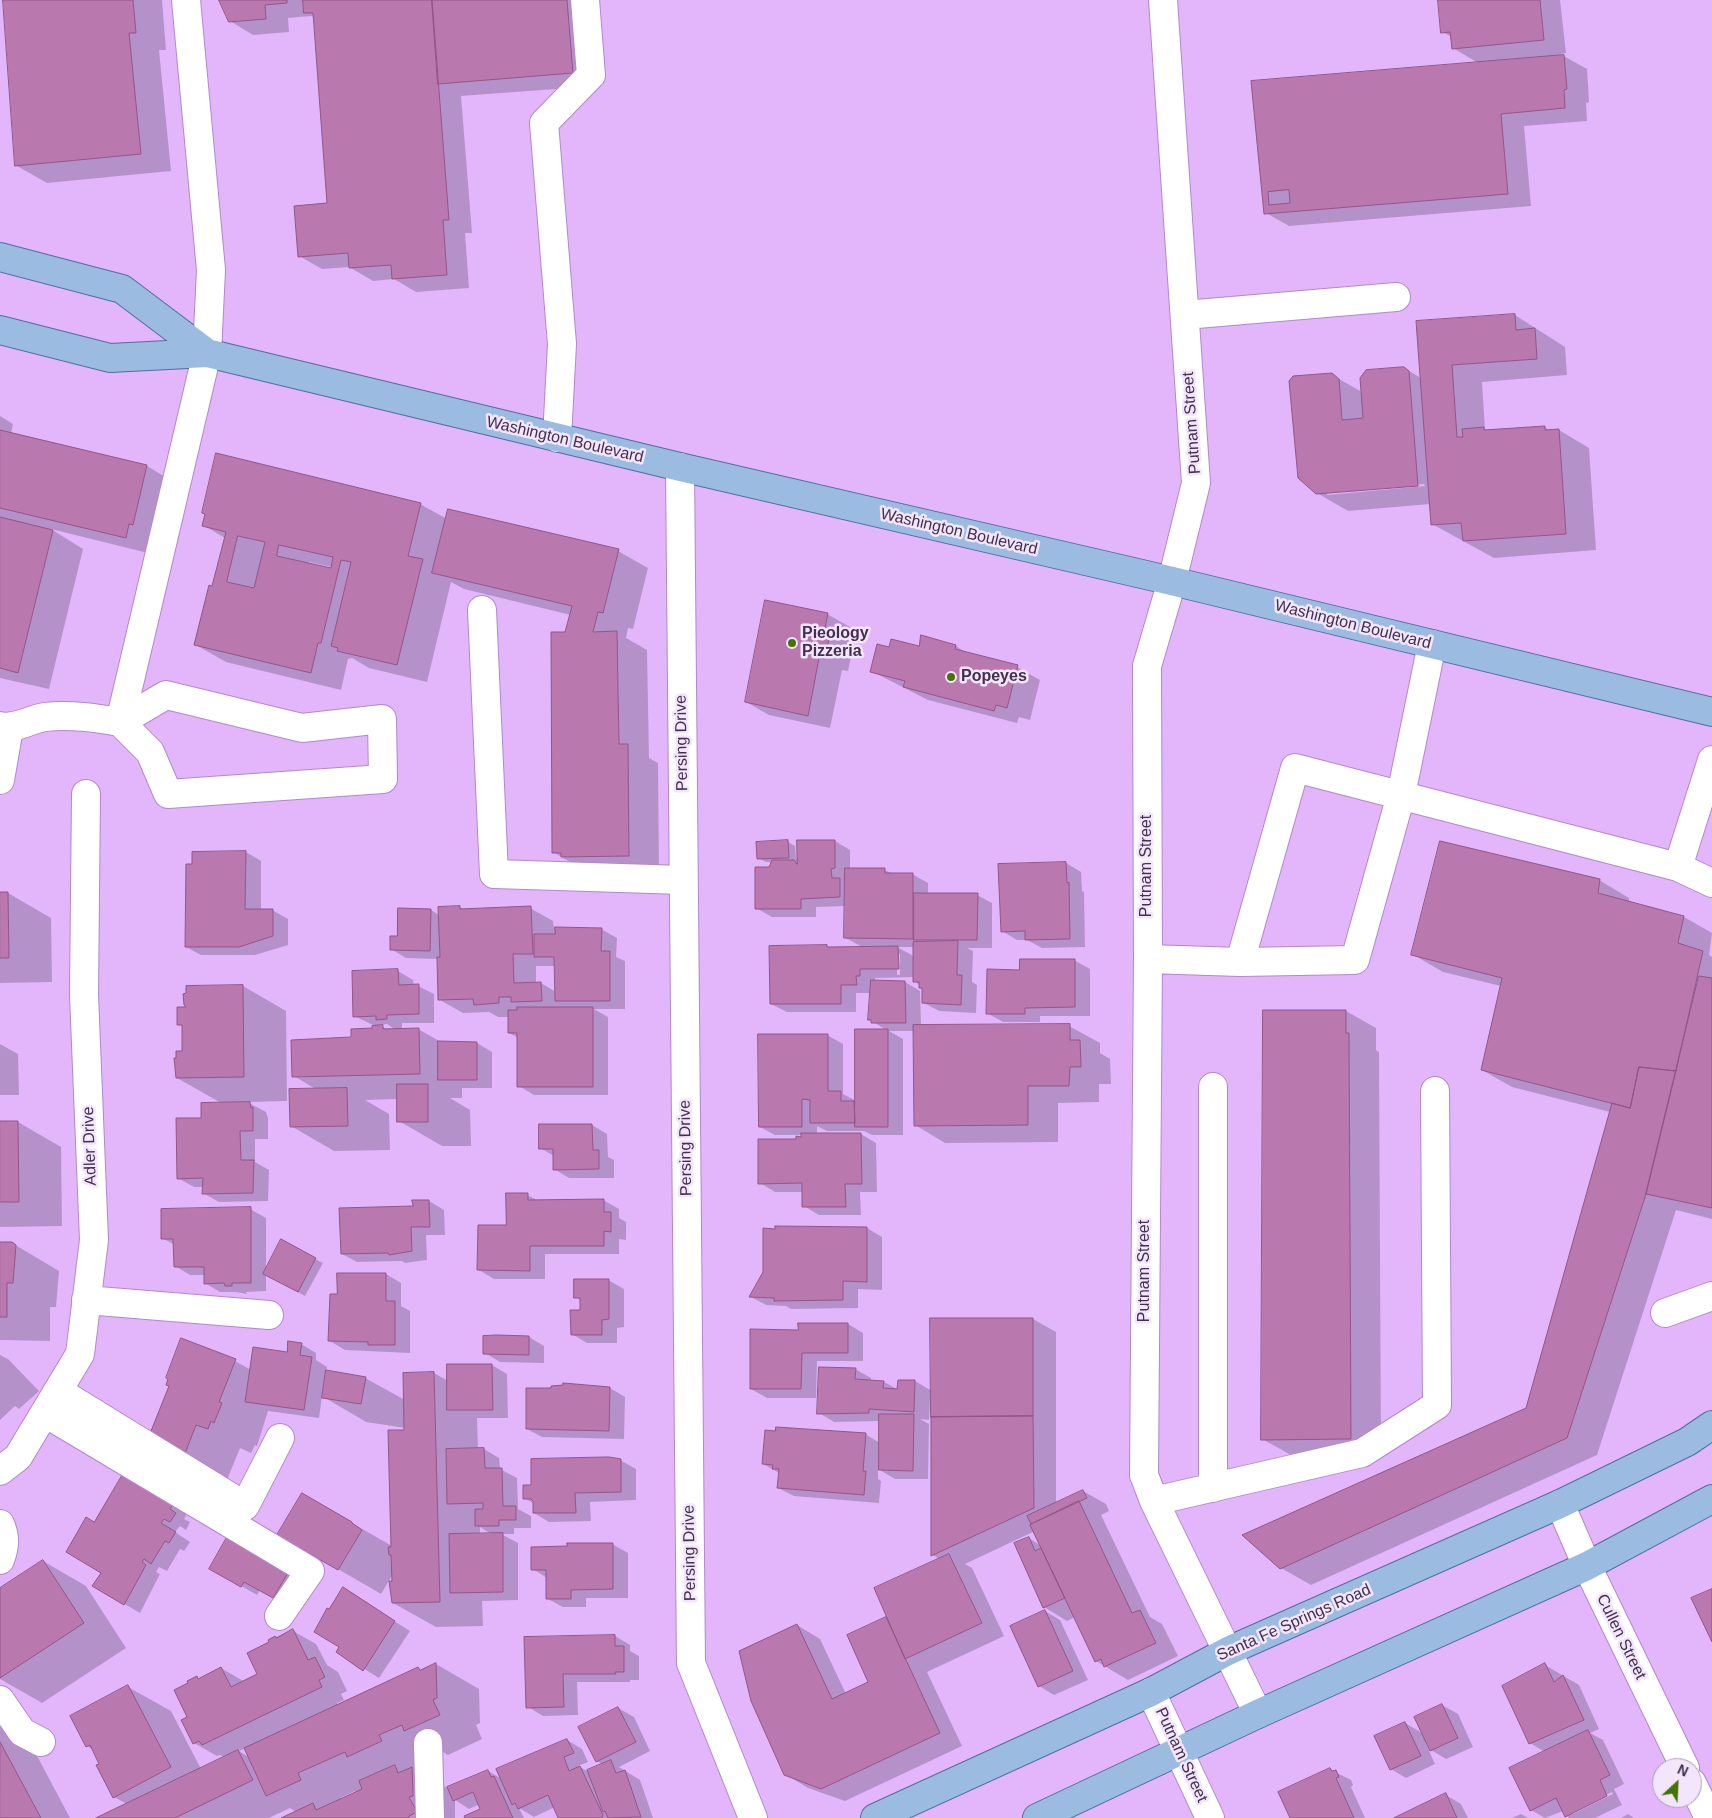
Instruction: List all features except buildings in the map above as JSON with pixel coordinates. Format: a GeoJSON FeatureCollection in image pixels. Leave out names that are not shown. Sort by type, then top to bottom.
{"type":"FeatureCollection","features":[{"type":"Feature","properties":{"kind":"main road","name":"Washington Boulevard"},"geometry":{"type":"LineString","coordinates":[[0,257],[122,289],[207,353]]}},
{"type":"Feature","properties":{"kind":"main road","name":"Washington Boulevard"},"geometry":{"type":"LineString","coordinates":[[0,330],[110,358],[207,353],[557,438],[1172,581],[1712,712]]}},
{"type":"Feature","properties":{"kind":"main road","name":"Santa Fe Springs Road"},"geometry":{"type":"LineString","coordinates":[[875,1818],[1151,1692],[1228,1651],[1560,1504],[1687,1442],[1712,1425]]}},
{"type":"Feature","properties":{"kind":"main road"},"geometry":{"type":"LineString","coordinates":[[1037,1818],[1180,1753],[1258,1714],[1587,1566],[1712,1499]]}},
{"type":"Feature","properties":{"kind":"street"},"geometry":{"type":"LineString","coordinates":[[120,722],[207,353],[211,270],[186,0]]}},
{"type":"Feature","properties":{"kind":"street"},"geometry":{"type":"LineString","coordinates":[[557,438],[562,344],[544,124],[591,75],[585,0]]}},
{"type":"Feature","properties":{"kind":"street","name":"Putnam Street"},"geometry":{"type":"LineString","coordinates":[[1163,0],[1196,483],[1172,581],[1147,666],[1148,959],[1144,1475],[1154,1501],[1258,1714]]}},
{"type":"Feature","properties":{"kind":"street"},"geometry":{"type":"LineString","coordinates":[[1185,315],[1396,296]]}},
{"type":"Feature","properties":{"kind":"street","name":"Persing Drive"},"geometry":{"type":"LineString","coordinates":[[680,467],[691,1663],[753,1818]]}},
{"type":"Feature","properties":{"kind":"street"},"geometry":{"type":"LineString","coordinates":[[482,610],[494,874],[683,880]]}},
{"type":"Feature","properties":{"kind":"street"},"geometry":{"type":"LineString","coordinates":[[1148,959],[1240,962],[1355,960],[1401,795],[1432,644]]}},
{"type":"Feature","properties":{"kind":"street"},"geometry":{"type":"LineString","coordinates":[[0,780],[4,727],[45,717],[87,717],[120,722],[150,752],[168,794],[383,779],[382,719],[302,728],[166,695],[120,722]]}},
{"type":"Feature","properties":{"kind":"street"},"geometry":{"type":"LineString","coordinates":[[1678,867],[1712,760]]}},
{"type":"Feature","properties":{"kind":"street"},"geometry":{"type":"LineString","coordinates":[[1240,962],[1295,768],[1678,867],[1712,883]]}},
{"type":"Feature","properties":{"kind":"street","name":"Adler Drive"},"geometry":{"type":"LineString","coordinates":[[0,1470],[18,1457],[80,1354],[94,1240],[84,995],[86,794]]}},
{"type":"Feature","properties":{"kind":"street"},"geometry":{"type":"LineString","coordinates":[[1213,1087],[1213,1488]]}},
{"type":"Feature","properties":{"kind":"street"},"geometry":{"type":"LineString","coordinates":[[1154,1501],[1362,1453],[1438,1405],[1435,1091]]}},
{"type":"Feature","properties":{"kind":"street"},"geometry":{"type":"LineString","coordinates":[[1665,1313],[1712,1296]]}},
{"type":"Feature","properties":{"kind":"street"},"geometry":{"type":"LineString","coordinates":[[86,1300],[269,1315]]}},
{"type":"Feature","properties":{"kind":"street"},"geometry":{"type":"LineString","coordinates":[[51,1402],[245,1506],[280,1438]]}},
{"type":"Feature","properties":{"kind":"street"},"geometry":{"type":"LineString","coordinates":[[51,1402],[310,1571],[279,1616]]}},
{"type":"Feature","properties":{"kind":"street","name":"Cullen Street"},"geometry":{"type":"LineString","coordinates":[[1560,1504],[1587,1566],[1679,1758]]}},
{"type":"Feature","properties":{"kind":"street"},"geometry":{"type":"LineString","coordinates":[[0,1524],[4,1532],[5,1548],[0,1560]]}},
{"type":"Feature","properties":{"kind":"street","name":"Putnam Street"},"geometry":{"type":"LineString","coordinates":[[1151,1692],[1210,1818]]}},
{"type":"Feature","properties":{"kind":"street"},"geometry":{"type":"LineString","coordinates":[[0,1700],[22,1732],[41,1742]]}},
{"type":"Feature","properties":{"kind":"street"},"geometry":{"type":"LineString","coordinates":[[428,1743],[430,1818]]}},
{"type":"Feature","properties":{"kind":"street"},"geometry":{"type":"LineString","coordinates":[[1702,1804],[1709,1818]]}},
{"type":"Feature","properties":{"kind":"place","name":"Pieology Pizzeria"},"geometry":{"type":"Point","coordinates":[792,643]}},
{"type":"Feature","properties":{"kind":"place","name":"Popeyes"},"geometry":{"type":"Point","coordinates":[951,677]}}]}
